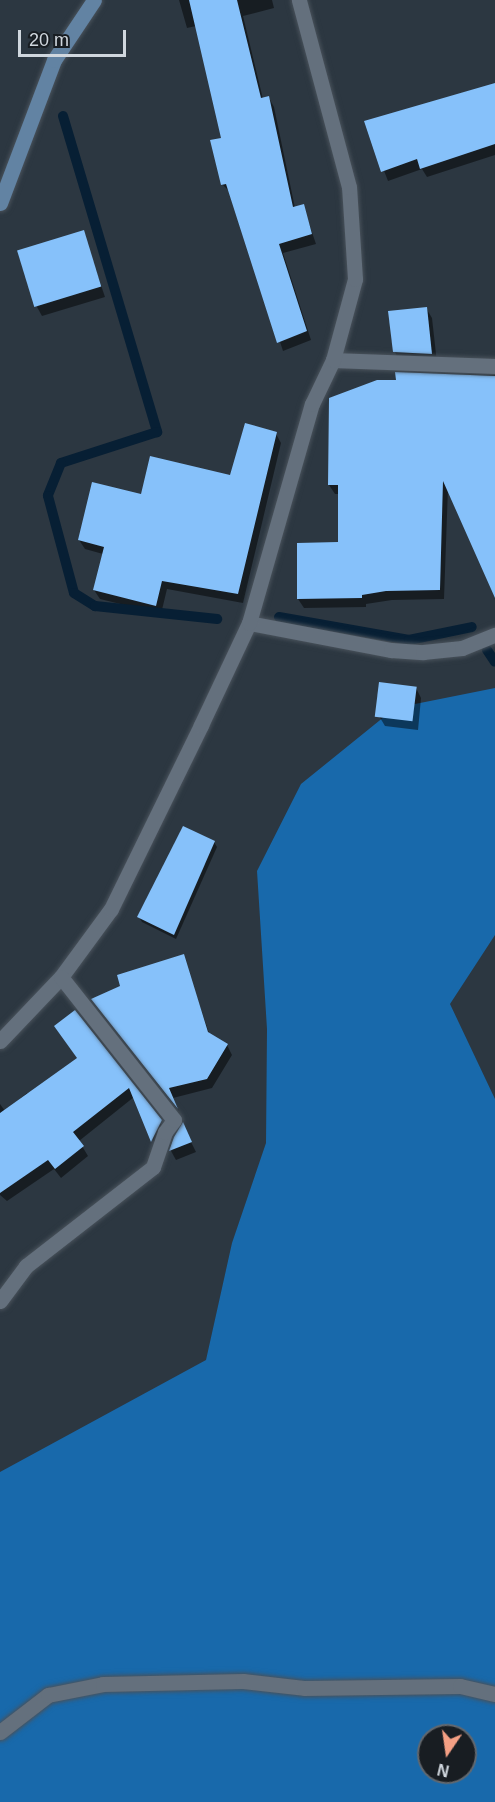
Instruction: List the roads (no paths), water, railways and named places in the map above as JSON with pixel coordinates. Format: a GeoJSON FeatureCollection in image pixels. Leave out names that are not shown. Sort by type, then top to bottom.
{"type":"FeatureCollection","features":[{"type":"Feature","properties":{"kind":"main road"},"geometry":{"type":"LineString","coordinates":[[0,203],[54,60],[94,0]]}},
{"type":"Feature","properties":{"kind":"street"},"geometry":{"type":"LineString","coordinates":[[0,1041],[61,978],[111,909],[249,623],[312,404],[333,360],[355,279],[349,187],[300,0]]}},
{"type":"Feature","properties":{"kind":"street"},"geometry":{"type":"LineString","coordinates":[[333,360],[495,366]]}},
{"type":"Feature","properties":{"kind":"street"},"geometry":{"type":"LineString","coordinates":[[249,623],[391,650],[423,652],[462,648],[495,635]]}},
{"type":"Feature","properties":{"kind":"street"},"geometry":{"type":"LineString","coordinates":[[0,1301],[26,1266],[153,1167],[165,1132],[174,1120],[163,1110],[148,1082],[61,978]]}},
{"type":"Feature","properties":{"kind":"street"},"geometry":{"type":"LineString","coordinates":[[0,1732],[48,1695],[103,1684],[243,1682],[304,1688],[460,1686],[495,1694]]}},
{"type":"Feature","properties":{"kind":"waterway"},"geometry":{"type":"LineString","coordinates":[[63,116],[157,432],[61,463],[48,496],[74,593],[95,606],[217,619]]}},
{"type":"Feature","properties":{"kind":"waterway"},"geometry":{"type":"LineString","coordinates":[[279,617],[409,640],[472,627]]}},
{"type":"Feature","properties":{"kind":"waterway"},"geometry":{"type":"LineString","coordinates":[[487,650],[495,662]]}}]}
